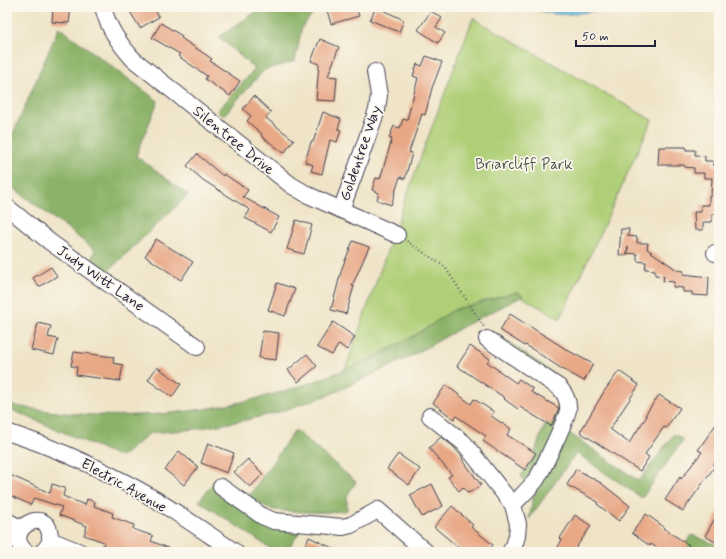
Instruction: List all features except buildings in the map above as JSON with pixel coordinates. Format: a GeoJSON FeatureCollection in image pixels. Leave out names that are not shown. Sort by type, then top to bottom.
{"type":"FeatureCollection","features":[{"type":"Feature","properties":{"kind":"street","name":"Silentree Drive"},"geometry":{"type":"LineString","coordinates":[[103,7],[112,32],[121,46],[133,59],[279,176],[308,195],[397,235]]}},
{"type":"Feature","properties":{"kind":"street","name":"Goldentree Way"},"geometry":{"type":"LineString","coordinates":[[341,210],[377,110],[379,95],[378,81],[375,72]]}},
{"type":"Feature","properties":{"kind":"street","name":"Judy Witt Lane"},"geometry":{"type":"LineString","coordinates":[[7,207],[50,242],[197,347]]}},
{"type":"Feature","properties":{"kind":"street"},"geometry":{"type":"LineString","coordinates":[[487,339],[560,388],[568,402],[566,415],[542,469],[536,479],[513,505]]}},
{"type":"Feature","properties":{"kind":"street"},"geometry":{"type":"LineString","coordinates":[[430,416],[464,443],[513,505],[518,524],[517,536],[514,546],[510,552]]}},
{"type":"Feature","properties":{"kind":"street","name":"Electric Avenue"},"geometry":{"type":"LineString","coordinates":[[7,432],[64,452],[119,479],[159,502],[225,549]]}},
{"type":"Feature","properties":{"kind":"street"},"geometry":{"type":"LineString","coordinates":[[221,488],[262,516],[274,521],[343,526],[351,525],[378,510],[426,552]]}},
{"type":"Feature","properties":{"kind":"street"},"geometry":{"type":"LineString","coordinates":[[25,552],[18,543],[18,532],[13,524],[32,521],[42,523],[49,530],[46,546],[80,552]]}},
{"type":"Feature","properties":{"kind":"path"},"geometry":{"type":"LineString","coordinates":[[397,235],[445,267],[488,333],[487,339]]}},
{"type":"Feature","properties":{"kind":"green space"},"geometry":{"type":"Polygon","coordinates":[[[263,7],[319,7],[302,27],[295,61],[264,70],[223,116],[217,111],[255,69],[219,37],[263,7]]]}},
{"type":"Feature","properties":{"kind":"green space","name":"Briarcliff Park"},"geometry":{"type":"Polygon","coordinates":[[[473,18],[652,120],[560,319],[517,294],[403,343],[344,372],[421,156],[473,18]]]}},
{"type":"Feature","properties":{"kind":"green space"},"geometry":{"type":"Polygon","coordinates":[[[59,27],[158,101],[136,156],[188,195],[105,274],[90,263],[95,250],[7,183],[7,148],[59,27]]]}},
{"type":"Feature","properties":{"kind":"green space"},"geometry":{"type":"Polygon","coordinates":[[[517,292],[523,296],[468,324],[408,358],[331,394],[276,413],[246,420],[196,429],[150,433],[121,457],[7,408],[7,404],[51,411],[96,415],[141,415],[186,411],[230,404],[274,394],[317,381],[358,364],[417,334],[456,309],[517,292]]]}},
{"type":"Feature","properties":{"kind":"green space"},"geometry":{"type":"Polygon","coordinates":[[[499,335],[561,379],[564,383],[559,426],[639,481],[674,434],[683,440],[642,498],[576,453],[529,519],[534,493],[521,476],[532,460],[543,429],[556,408],[556,394],[491,344],[499,335]]]}},
{"type":"Feature","properties":{"kind":"green space"},"geometry":{"type":"Polygon","coordinates":[[[295,430],[356,482],[347,496],[347,510],[297,512],[277,510],[271,509],[257,502],[249,496],[295,430]]]}},
{"type":"Feature","properties":{"kind":"green space"},"geometry":{"type":"Polygon","coordinates":[[[213,483],[254,512],[307,521],[286,552],[276,552],[199,501],[213,483]]]}},
{"type":"Feature","properties":{"kind":"green space"},"geometry":{"type":"Polygon","coordinates":[[[692,535],[719,546],[719,552],[679,552],[692,535]]]}},
{"type":"Feature","properties":{"kind":"water"},"geometry":{"type":"Polygon","coordinates":[[[530,7],[605,7],[575,14],[554,14],[530,7]]]}}]}
